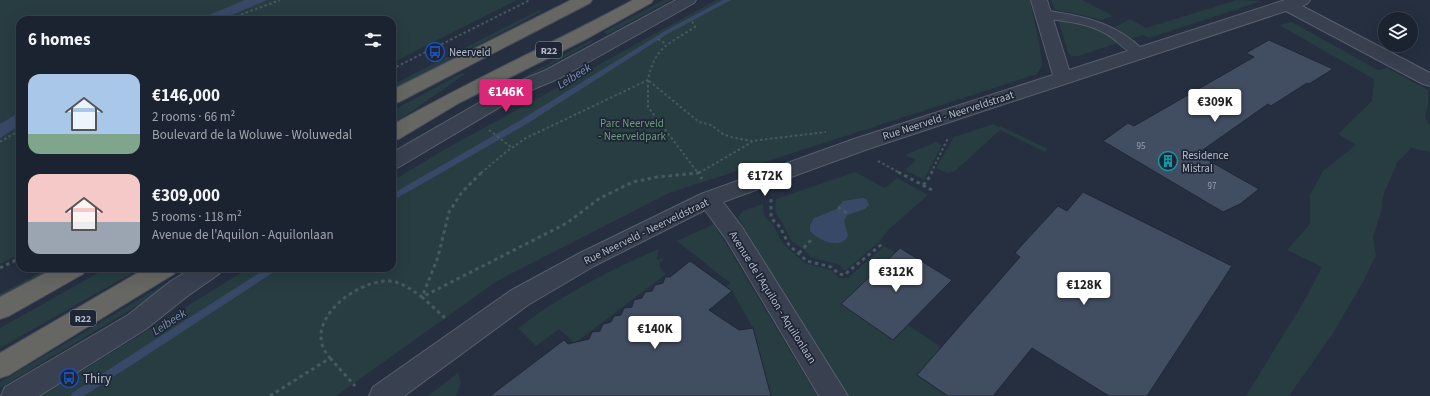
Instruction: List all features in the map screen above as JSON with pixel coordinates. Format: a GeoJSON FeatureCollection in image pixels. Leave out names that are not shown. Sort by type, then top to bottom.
{"type":"FeatureCollection","features":[{"type":"Feature","properties":{"kind":"highway","name":"R22"},"geometry":{"type":"LineString","coordinates":[[396,96],[584,0]]}},
{"type":"Feature","properties":{"kind":"highway","name":"R22"},"geometry":{"type":"LineString","coordinates":[[396,132],[452,99],[582,34],[645,0]]}},
{"type":"Feature","properties":{"kind":"highway"},"geometry":{"type":"LineString","coordinates":[[0,309],[68,272]]}},
{"type":"Feature","properties":{"kind":"highway","name":"R22"},"geometry":{"type":"LineString","coordinates":[[0,368],[159,272]]}},
{"type":"Feature","properties":{"kind":"street"},"geometry":{"type":"LineString","coordinates":[[396,160],[515,90],[553,74],[688,0]]}},
{"type":"Feature","properties":{"kind":"street"},"geometry":{"type":"LineString","coordinates":[[1295,2],[1430,80]]}},
{"type":"Feature","properties":{"kind":"street","name":"Rue Neerveld - Neerveldstraat"},"geometry":{"type":"LineString","coordinates":[[384,396],[519,298],[586,260],[709,199],[861,144],[1295,2]]}},
{"type":"Feature","properties":{"kind":"street"},"geometry":{"type":"LineString","coordinates":[[1041,7],[1064,78]]}},
{"type":"Feature","properties":{"kind":"street","name":"Avenue de l'Aquilon - Aquilonlaan"},"geometry":{"type":"LineString","coordinates":[[709,199],[734,233],[834,396]]}},
{"type":"Feature","properties":{"kind":"street"},"geometry":{"type":"LineString","coordinates":[[15,396],[137,322],[180,288],[205,272]]}},
{"type":"Feature","properties":{"kind":"lane"},"geometry":{"type":"LineString","coordinates":[[1041,7],[1061,16],[1094,24],[1108,30],[1140,53]]}},
{"type":"Feature","properties":{"kind":"path"},"geometry":{"type":"LineString","coordinates":[[238,16],[280,0]]}},
{"type":"Feature","properties":{"kind":"path"},"geometry":{"type":"LineString","coordinates":[[396,67],[530,0]]}},
{"type":"Feature","properties":{"kind":"path"},"geometry":{"type":"LineString","coordinates":[[694,24],[692,30],[666,44],[657,52],[650,67],[648,80],[648,107],[698,173]]}},
{"type":"Feature","properties":{"kind":"path"},"geometry":{"type":"LineString","coordinates":[[648,80],[699,122],[711,126],[723,134],[742,140],[752,141],[828,132]]}},
{"type":"Feature","properties":{"kind":"path"},"geometry":{"type":"LineString","coordinates":[[422,297],[438,257],[449,211],[458,198],[489,165],[511,147],[526,138],[648,80]]}},
{"type":"Feature","properties":{"kind":"path"},"geometry":{"type":"LineString","coordinates":[[492,131],[511,147]]}},
{"type":"Feature","properties":{"kind":"path"},"geometry":{"type":"LineString","coordinates":[[0,142],[16,132]]}},
{"type":"Feature","properties":{"kind":"path"},"geometry":{"type":"LineString","coordinates":[[923,185],[951,134]]}},
{"type":"Feature","properties":{"kind":"path"},"geometry":{"type":"LineString","coordinates":[[422,297],[567,223],[600,198],[633,182],[657,177],[698,173],[752,141]]}},
{"type":"Feature","properties":{"kind":"path"},"geometry":{"type":"LineString","coordinates":[[876,159],[932,190]]}},
{"type":"Feature","properties":{"kind":"path"},"geometry":{"type":"LineString","coordinates":[[772,195],[771,218],[780,226],[785,239],[807,261],[831,267],[839,274],[844,275],[882,244]]}},
{"type":"Feature","properties":{"kind":"path"},"geometry":{"type":"LineString","coordinates":[[838,207],[848,214]]}},
{"type":"Feature","properties":{"kind":"path"},"geometry":{"type":"LineString","coordinates":[[799,253],[812,239]]}},
{"type":"Feature","properties":{"kind":"path"},"geometry":{"type":"LineString","coordinates":[[0,268],[16,260]]}},
{"type":"Feature","properties":{"kind":"path"},"geometry":{"type":"LineString","coordinates":[[355,386],[322,349],[321,338],[324,321],[329,312],[345,296],[371,284],[390,281],[403,284],[422,297],[448,321]]}},
{"type":"Feature","properties":{"kind":"path"},"geometry":{"type":"LineString","coordinates":[[270,396],[330,358]]}},
{"type":"Feature","properties":{"kind":"green space"},"geometry":{"type":"Polygon","coordinates":[[[0,0],[517,0],[396,61],[396,16],[16,16],[16,256],[0,264],[0,0]]]}},
{"type":"Feature","properties":{"kind":"green space"},"geometry":{"type":"Polygon","coordinates":[[[664,0],[671,0],[608,34],[604,32],[664,0]]]}},
{"type":"Feature","properties":{"kind":"green space","name":"Parc Neerveld - Neerveldpark"},"geometry":{"type":"Polygon","coordinates":[[[716,0],[1030,0],[1040,48],[1042,66],[1037,74],[669,193],[497,281],[336,396],[41,396],[242,272],[396,272],[396,179],[444,150],[716,0]]]}},
{"type":"Feature","properties":{"kind":"green space"},"geometry":{"type":"Polygon","coordinates":[[[1051,0],[1082,0],[1113,16],[1102,20],[1055,10],[1051,0]]]}},
{"type":"Feature","properties":{"kind":"green space"},"geometry":{"type":"Polygon","coordinates":[[[1237,0],[1262,1],[1149,38],[1143,35],[1130,39],[1115,27],[1130,19],[1146,28],[1237,0]]]}},
{"type":"Feature","properties":{"kind":"green space"},"geometry":{"type":"Polygon","coordinates":[[[539,10],[542,11],[396,89],[396,83],[539,10]]]}},
{"type":"Feature","properties":{"kind":"green space"},"geometry":{"type":"Polygon","coordinates":[[[1058,19],[1090,26],[1104,33],[1118,43],[1078,56],[1071,56],[1068,52],[1058,19]]]}},
{"type":"Feature","properties":{"kind":"green space"},"geometry":{"type":"Polygon","coordinates":[[[1292,22],[1378,70],[1387,68],[1428,90],[1428,104],[1425,118],[1430,125],[1430,152],[1411,148],[1397,163],[1383,196],[1382,209],[1373,237],[1376,255],[1363,282],[1333,333],[1289,396],[1246,396],[1303,303],[1322,267],[1287,250],[1310,224],[1310,195],[1323,171],[1356,145],[1338,134],[1372,101],[1374,79],[1279,25],[1292,22]]]}},
{"type":"Feature","properties":{"kind":"green space"},"geometry":{"type":"Polygon","coordinates":[[[591,40],[594,41],[396,153],[396,149],[591,40]]]}},
{"type":"Feature","properties":{"kind":"green space"},"geometry":{"type":"Polygon","coordinates":[[[462,73],[465,74],[396,122],[396,109],[462,73]]]}},
{"type":"Feature","properties":{"kind":"green space"},"geometry":{"type":"Polygon","coordinates":[[[993,124],[1048,149],[1045,152],[1000,130],[955,171],[947,173],[936,168],[954,137],[993,124]]]}},
{"type":"Feature","properties":{"kind":"green space"},"geometry":{"type":"Polygon","coordinates":[[[936,142],[942,145],[924,180],[905,170],[916,160],[905,155],[936,142]]]}},
{"type":"Feature","properties":{"kind":"green space"},"geometry":{"type":"Polygon","coordinates":[[[855,172],[885,188],[897,178],[928,195],[889,229],[879,242],[846,270],[843,270],[840,265],[810,257],[792,241],[776,213],[775,205],[776,199],[855,172]]]}},
{"type":"Feature","properties":{"kind":"green space"},"geometry":{"type":"Polygon","coordinates":[[[763,204],[764,215],[773,225],[783,244],[805,263],[831,270],[839,278],[848,278],[884,246],[896,253],[841,304],[893,340],[908,325],[941,347],[917,375],[948,396],[846,396],[799,321],[738,217],[743,211],[763,204]]]}},
{"type":"Feature","properties":{"kind":"green space"},"geometry":{"type":"Polygon","coordinates":[[[714,224],[817,396],[771,396],[753,328],[732,291],[726,287],[730,283],[677,241],[714,224]]]}},
{"type":"Feature","properties":{"kind":"green space"},"geometry":{"type":"Polygon","coordinates":[[[658,249],[657,260],[662,258],[663,261],[659,263],[662,271],[666,274],[575,343],[559,329],[536,346],[518,328],[568,294],[658,249]]]}},
{"type":"Feature","properties":{"kind":"green space"},"geometry":{"type":"Polygon","coordinates":[[[41,272],[49,272],[0,298],[0,294],[41,272]]]}},
{"type":"Feature","properties":{"kind":"green space"},"geometry":{"type":"Polygon","coordinates":[[[100,272],[134,272],[0,348],[0,328],[100,272]]]}},
{"type":"Feature","properties":{"kind":"green space"},"geometry":{"type":"Polygon","coordinates":[[[185,272],[193,272],[0,388],[0,382],[185,272]]]}},
{"type":"Feature","properties":{"kind":"green space"},"geometry":{"type":"Polygon","coordinates":[[[458,373],[461,383],[456,396],[428,396],[458,373]]]}},
{"type":"Feature","properties":{"kind":"water"},"geometry":{"type":"Polygon","coordinates":[[[245,0],[267,0],[229,16],[207,16],[245,0]]]}},
{"type":"Feature","properties":{"kind":"water"},"geometry":{"type":"Polygon","coordinates":[[[16,114],[16,128],[0,138],[0,124],[16,114]]]}},
{"type":"Feature","properties":{"kind":"water"},"geometry":{"type":"Polygon","coordinates":[[[863,198],[867,200],[869,205],[865,209],[847,215],[844,221],[848,236],[845,240],[840,243],[824,241],[810,231],[810,225],[814,218],[837,209],[843,201],[863,198]]]}},
{"type":"Feature","properties":{"kind":"building"},"geometry":{"type":"Polygon","coordinates":[[[1269,40],[1333,69],[1309,84],[1307,83],[1271,106],[1268,104],[1197,154],[1259,189],[1240,204],[1223,212],[1103,141],[1128,123],[1134,126],[1254,57],[1246,53],[1269,40]]]}},
{"type":"Feature","properties":{"kind":"building"},"geometry":{"type":"Polygon","coordinates":[[[1083,192],[1232,266],[1147,396],[1109,396],[1032,348],[993,396],[948,396],[917,375],[1020,257],[1015,253],[1021,246],[1058,206],[1067,211],[1083,192]]]}},
{"type":"Feature","properties":{"kind":"building"},"geometry":{"type":"Polygon","coordinates":[[[900,248],[952,280],[893,340],[841,304],[900,248]]]}},
{"type":"Feature","properties":{"kind":"building"},"geometry":{"type":"Polygon","coordinates":[[[690,261],[732,291],[709,310],[739,330],[753,328],[771,396],[490,396],[564,340],[568,344],[589,339],[592,332],[600,331],[603,324],[611,322],[614,316],[621,315],[624,308],[632,307],[634,300],[642,298],[645,292],[652,291],[655,285],[663,283],[665,277],[670,277],[690,261]]]}},
{"type":"Feature","properties":{"kind":"waterway","name":"Leibeek"},"geometry":{"type":"LineString","coordinates":[[396,196],[522,123],[667,32],[728,0]]}},
{"type":"Feature","properties":{"kind":"waterway","name":"Leibeek"},"geometry":{"type":"LineString","coordinates":[[76,396],[268,272]]}},
{"type":"Feature","properties":{"kind":"place","name":"Neerveld"},"geometry":{"type":"Point","coordinates":[435,52]}},
{"type":"Feature","properties":{"kind":"place","name":"Residence Mistral"},"geometry":{"type":"Point","coordinates":[1168,161]}},
{"type":"Feature","properties":{"kind":"place","name":"Thiry"},"geometry":{"type":"Point","coordinates":[69,378]}}]}
